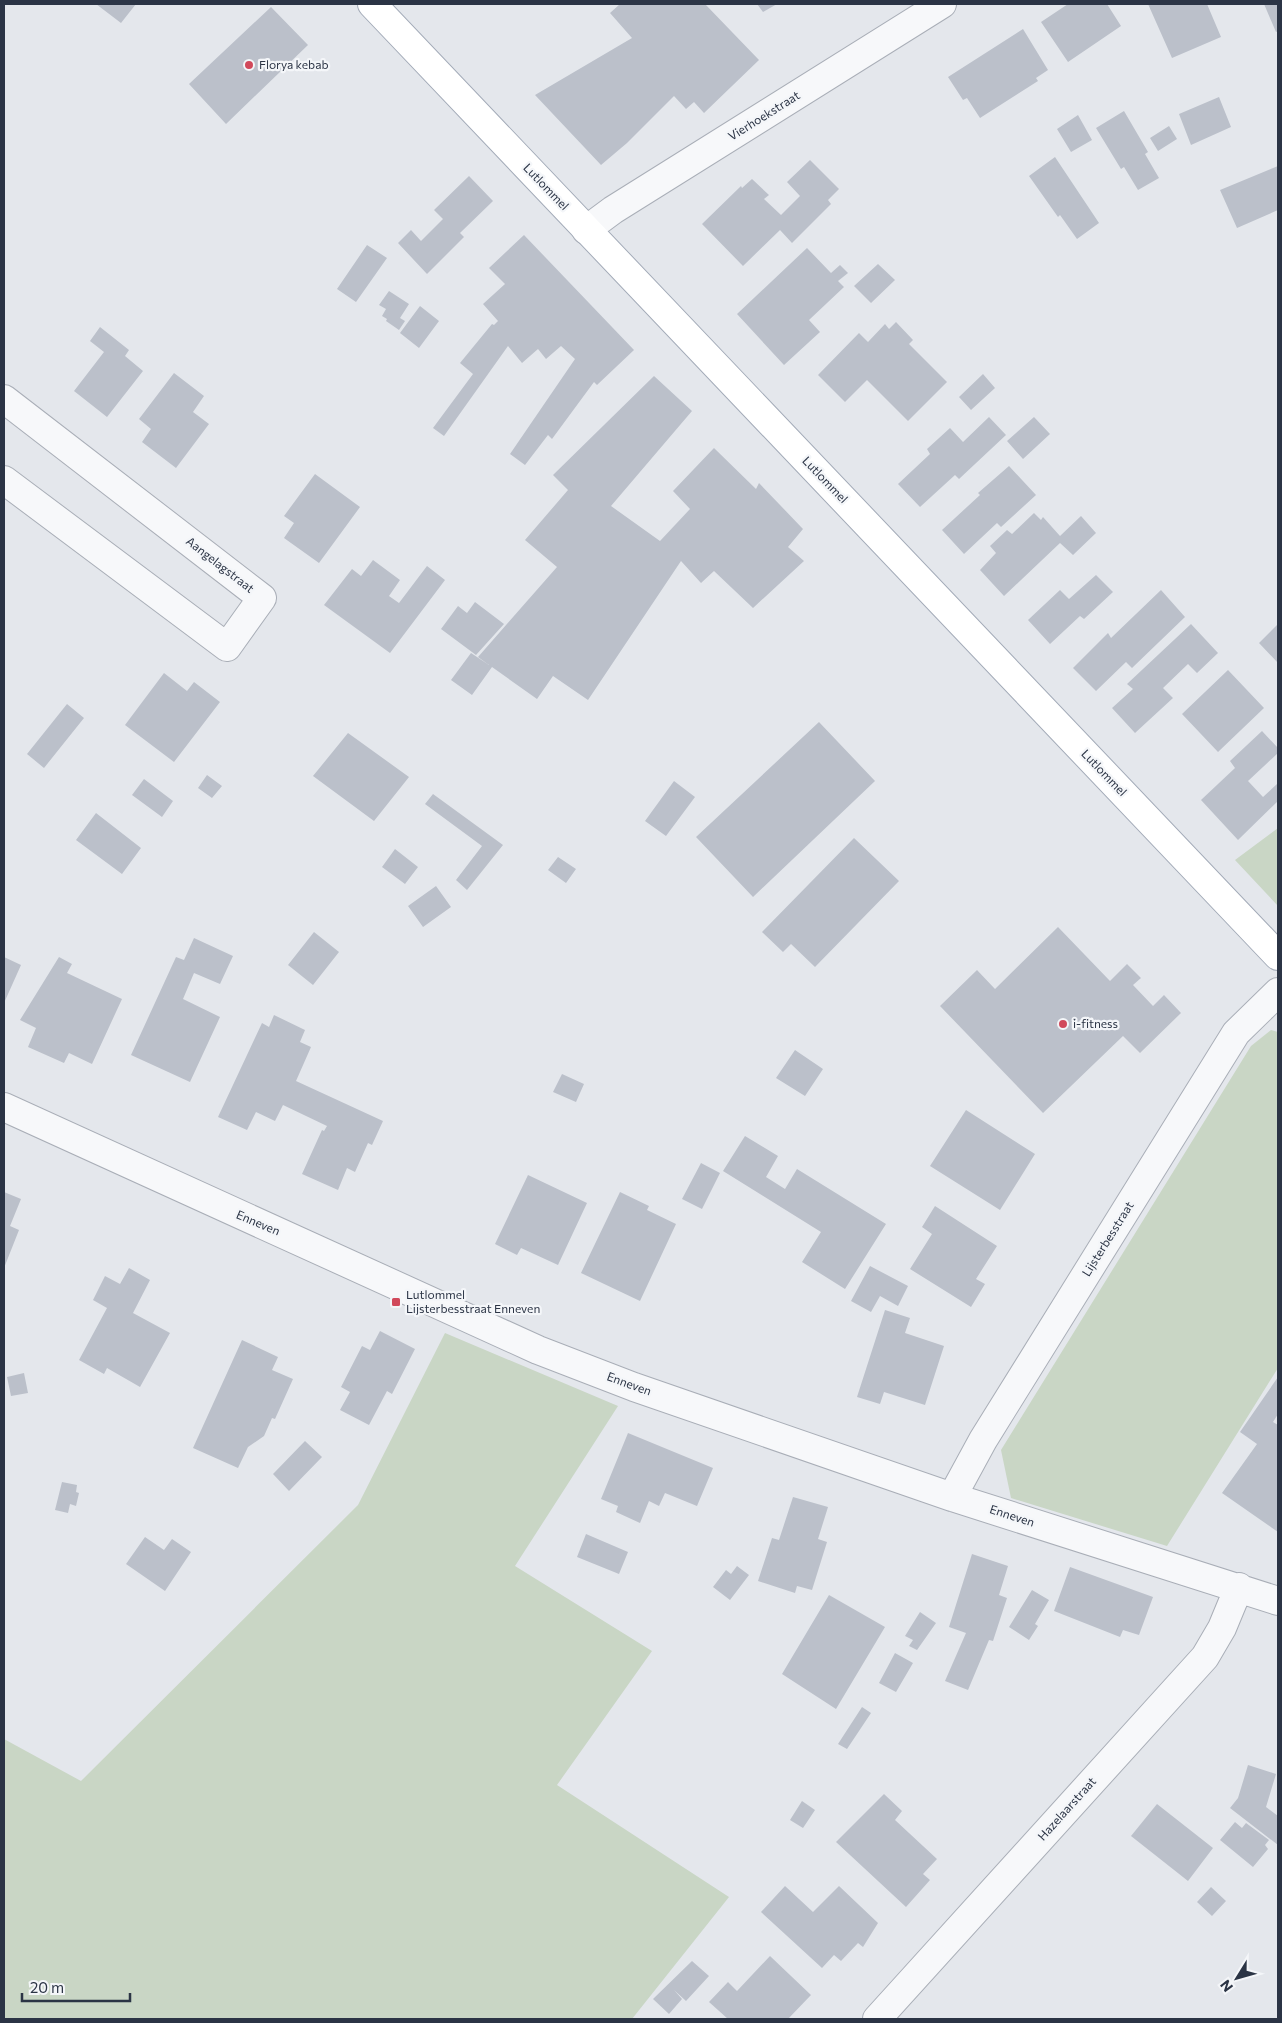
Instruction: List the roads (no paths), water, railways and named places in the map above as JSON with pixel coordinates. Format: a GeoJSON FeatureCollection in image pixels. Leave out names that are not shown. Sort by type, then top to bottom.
{"type":"FeatureCollection","features":[{"type":"Feature","properties":{"kind":"main road","name":"Lutlommel"},"geometry":{"type":"LineString","coordinates":[[372,4],[1278,956]]}},
{"type":"Feature","properties":{"kind":"street","name":"Vierhoekstraat"},"geometry":{"type":"LineString","coordinates":[[586,230],[613,210],[942,4]]}},
{"type":"Feature","properties":{"kind":"street","name":"Aangelagstraat"},"geometry":{"type":"LineString","coordinates":[[4,399],[262,598],[227,647],[4,480]]}},
{"type":"Feature","properties":{"kind":"street","name":"Lijsterbesstraat"},"geometry":{"type":"LineString","coordinates":[[952,1497],[983,1440],[1236,1033],[1278,992]]}},
{"type":"Feature","properties":{"kind":"street","name":"Enneven"},"geometry":{"type":"LineString","coordinates":[[4,1107],[538,1350],[634,1387],[952,1497],[1278,1601]]}},
{"type":"Feature","properties":{"kind":"street","name":"Hazelaarstraat"},"geometry":{"type":"LineString","coordinates":[[877,2019],[1204,1657],[1222,1628],[1239,1587]]}},
{"type":"Feature","properties":{"kind":"place","name":"Florya kebab"},"geometry":{"type":"Point","coordinates":[249,65]}},
{"type":"Feature","properties":{"kind":"place","name":"i-fitness"},"geometry":{"type":"Point","coordinates":[1063,1024]}},
{"type":"Feature","properties":{"kind":"place","name":"Lutlommel Lijsterbesstraat Enneven"},"geometry":{"type":"Point","coordinates":[396,1302]}}]}
